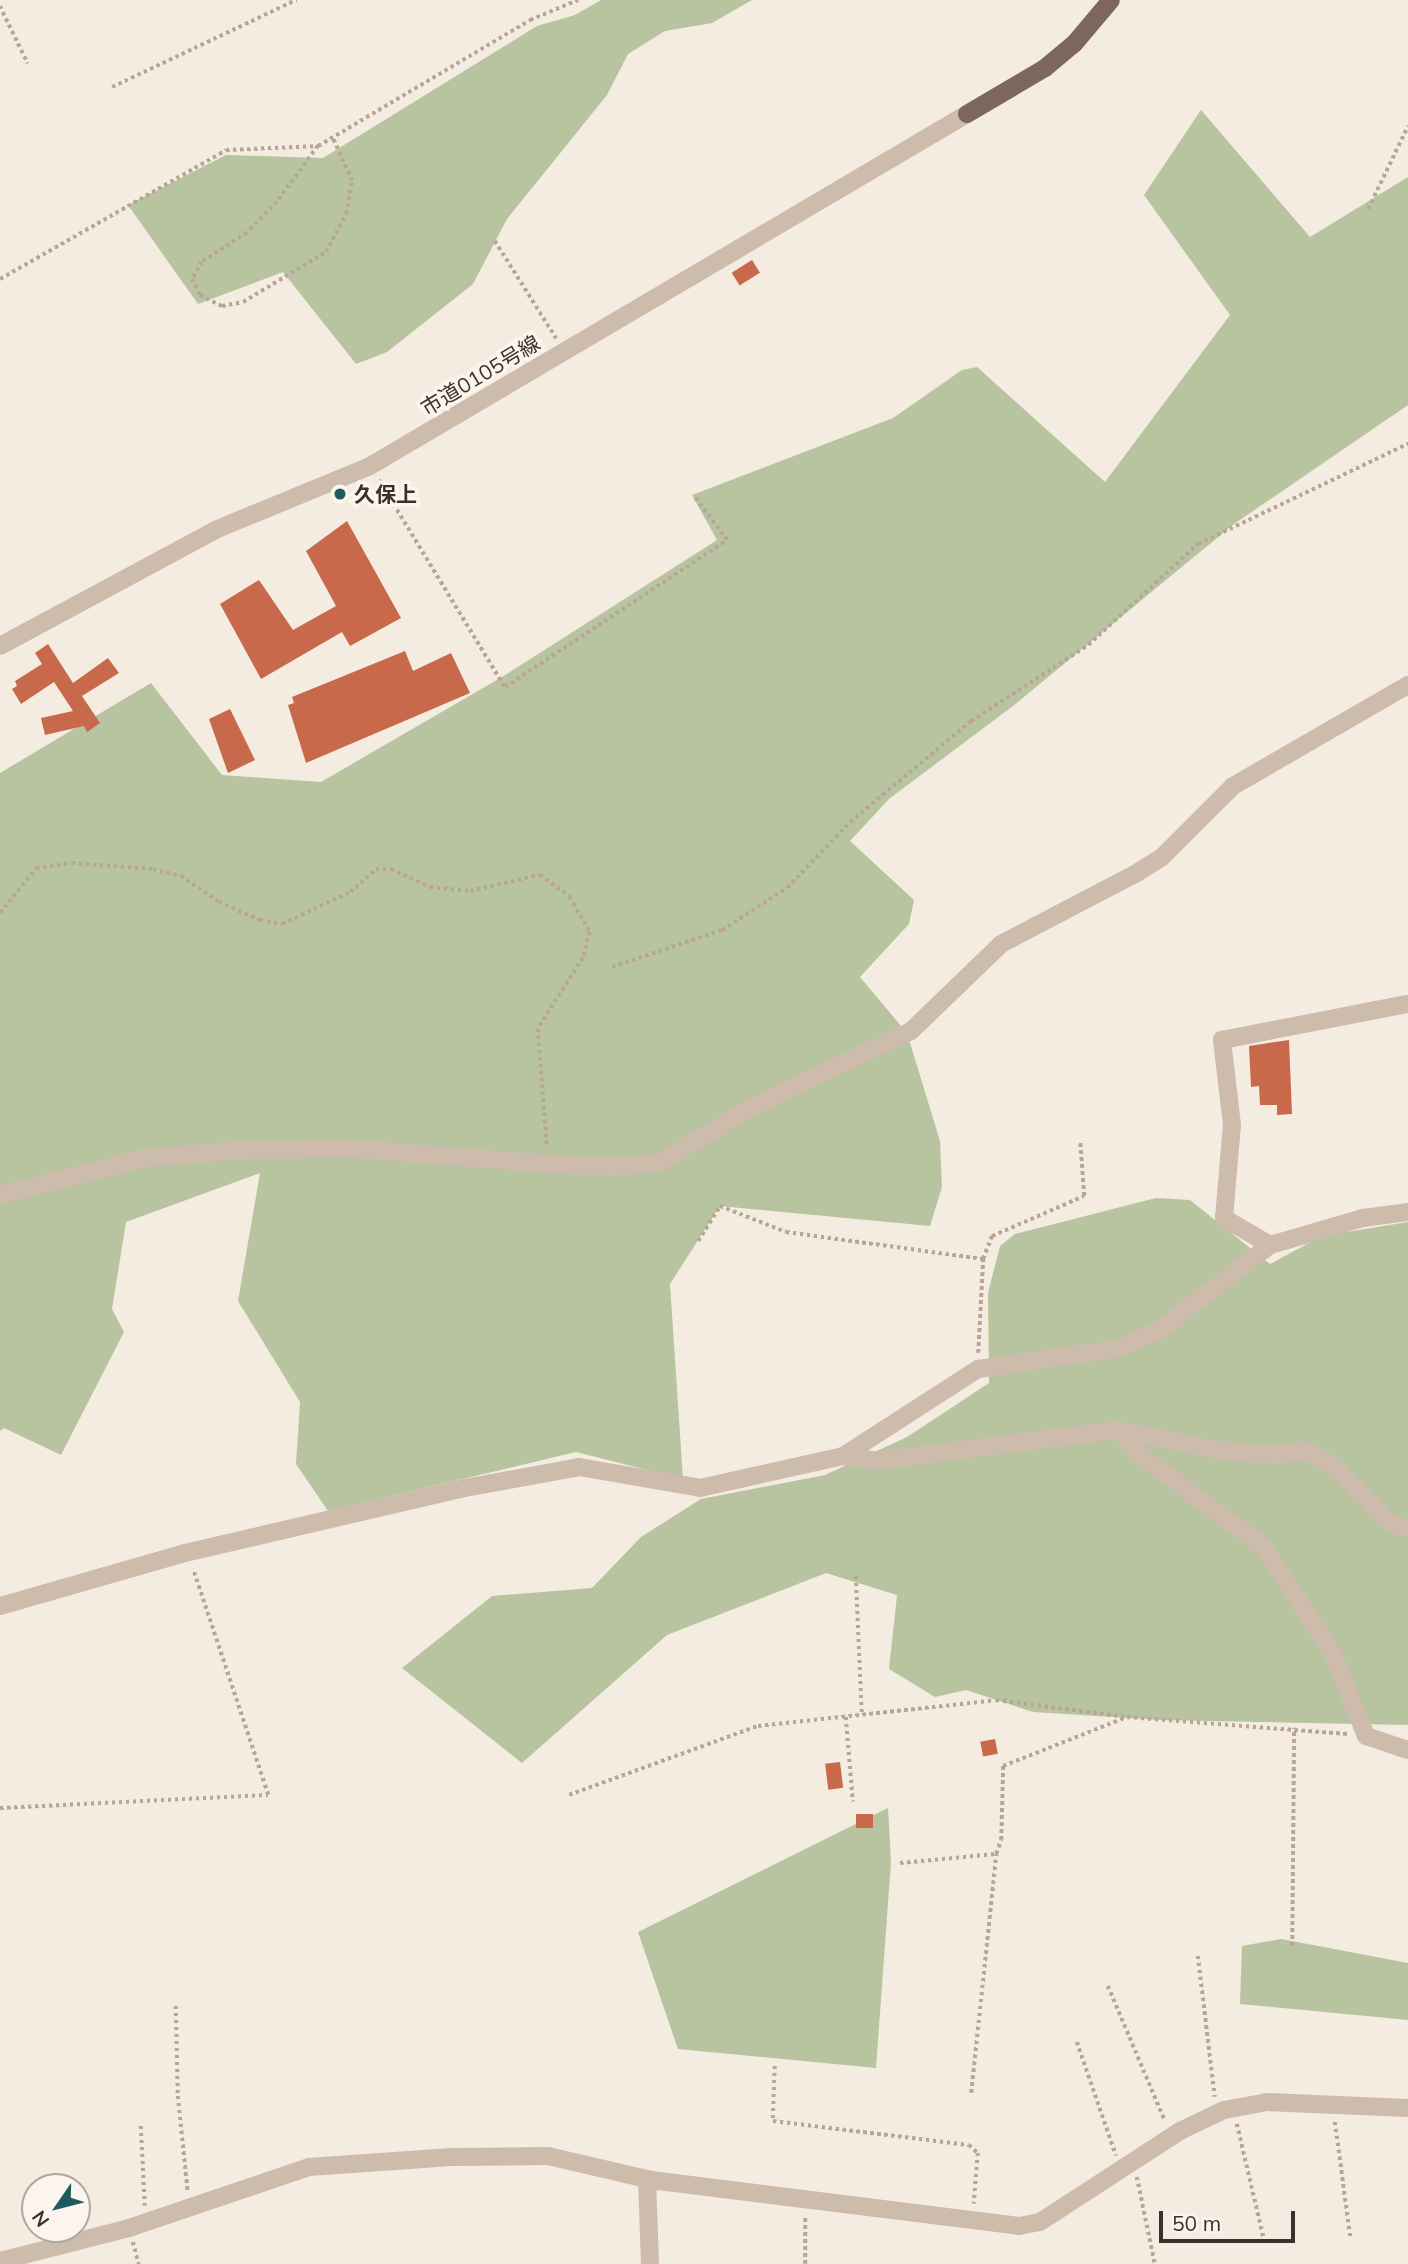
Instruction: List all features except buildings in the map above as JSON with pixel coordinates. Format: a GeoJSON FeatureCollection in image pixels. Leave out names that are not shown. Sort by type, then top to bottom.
{"type":"FeatureCollection","features":[{"type":"Feature","properties":{"kind":"main road"},"geometry":{"type":"LineString","coordinates":[[967,114],[1065,52],[1111,0]]}},
{"type":"Feature","properties":{"kind":"street","name":"市道0105号線"},"geometry":{"type":"LineString","coordinates":[[0,646],[215,530],[370,466],[967,114]]}},
{"type":"Feature","properties":{"kind":"street"},"geometry":{"type":"LineString","coordinates":[[0,1195],[144,1158],[228,1151],[345,1148],[615,1167],[661,1162],[748,1108],[911,1031],[1001,944],[1135,874],[1161,857],[1233,786],[1408,685]]}},
{"type":"Feature","properties":{"kind":"street"},"geometry":{"type":"LineString","coordinates":[[1270,1245],[1224,1218],[1232,1125],[1222,1040],[1408,1004]]}},
{"type":"Feature","properties":{"kind":"street"},"geometry":{"type":"LineString","coordinates":[[0,1606],[185,1553],[465,1488],[579,1467],[700,1489],[843,1456],[978,1369],[1121,1348],[1158,1330],[1270,1245],[1363,1218],[1408,1213]]}},
{"type":"Feature","properties":{"kind":"street"},"geometry":{"type":"LineString","coordinates":[[843,1456],[877,1461],[1117,1430],[1219,1450],[1273,1455],[1303,1450],[1329,1462],[1391,1523],[1408,1529]]}},
{"type":"Feature","properties":{"kind":"street"},"geometry":{"type":"LineString","coordinates":[[1117,1430],[1144,1458],[1264,1547],[1334,1656],[1366,1736],[1408,1750]]}},
{"type":"Feature","properties":{"kind":"street"},"geometry":{"type":"LineString","coordinates":[[0,2262],[146,2222],[309,2167],[452,2157],[548,2156],[647,2179],[805,2202],[1019,2226],[1040,2222],[1171,2136],[1225,2110],[1267,2102],[1408,2108]]}},
{"type":"Feature","properties":{"kind":"street"},"geometry":{"type":"LineString","coordinates":[[647,2179],[650,2264]]}},
{"type":"Feature","properties":{"kind":"path"},"geometry":{"type":"LineString","coordinates":[[112,87],[296,0]]}},
{"type":"Feature","properties":{"kind":"path"},"geometry":{"type":"LineString","coordinates":[[332,137],[352,181],[346,214],[326,252],[243,302],[222,306],[200,295],[192,279],[202,262],[247,233],[277,202],[318,146],[332,137],[530,20],[578,0]]}},
{"type":"Feature","properties":{"kind":"path"},"geometry":{"type":"LineString","coordinates":[[0,6],[28,64]]}},
{"type":"Feature","properties":{"kind":"path"},"geometry":{"type":"LineString","coordinates":[[1368,209],[1408,127]]}},
{"type":"Feature","properties":{"kind":"path"},"geometry":{"type":"LineString","coordinates":[[0,279],[226,150],[318,146]]}},
{"type":"Feature","properties":{"kind":"path"},"geometry":{"type":"LineString","coordinates":[[495,241],[564,352]]}},
{"type":"Feature","properties":{"kind":"path"},"geometry":{"type":"LineString","coordinates":[[612,967],[722,930],[787,888],[850,822],[971,721],[1088,645],[1198,544],[1408,444]]}},
{"type":"Feature","properties":{"kind":"path"},"geometry":{"type":"LineString","coordinates":[[370,466],[505,687],[727,540],[695,498]]}},
{"type":"Feature","properties":{"kind":"path"},"geometry":{"type":"LineString","coordinates":[[0,913],[36,868],[72,863],[153,869],[181,876],[219,902],[260,920],[282,924],[350,892],[376,869],[391,869],[430,887],[470,891],[540,875],[570,897],[590,932],[583,958],[538,1028],[548,1164]]}},
{"type":"Feature","properties":{"kind":"path"},"geometry":{"type":"LineString","coordinates":[[978,1369],[983,1259],[992,1236],[1006,1226],[1071,1206],[1084,1196],[1080,1140]]}},
{"type":"Feature","properties":{"kind":"path"},"geometry":{"type":"LineString","coordinates":[[698,1241],[720,1206],[786,1232],[983,1259]]}},
{"type":"Feature","properties":{"kind":"path"},"geometry":{"type":"LineString","coordinates":[[0,1808],[268,1795],[189,1557]]}},
{"type":"Feature","properties":{"kind":"path"},"geometry":{"type":"LineString","coordinates":[[856,1576],[862,1714]]}},
{"type":"Feature","properties":{"kind":"path"},"geometry":{"type":"LineString","coordinates":[[569,1795],[758,1726],[996,1700],[1127,1717],[1294,1728],[1366,1736]]}},
{"type":"Feature","properties":{"kind":"path"},"geometry":{"type":"LineString","coordinates":[[845,1716],[853,1802]]}},
{"type":"Feature","properties":{"kind":"path"},"geometry":{"type":"LineString","coordinates":[[971,2093],[996,1854],[1001,1840],[1003,1766],[1127,1717]]}},
{"type":"Feature","properties":{"kind":"path"},"geometry":{"type":"LineString","coordinates":[[1292,1946],[1294,1728]]}},
{"type":"Feature","properties":{"kind":"path"},"geometry":{"type":"LineString","coordinates":[[900,1863],[996,1854]]}},
{"type":"Feature","properties":{"kind":"path"},"geometry":{"type":"LineString","coordinates":[[1198,1956],[1225,2110],[1265,2239]]}},
{"type":"Feature","properties":{"kind":"path"},"geometry":{"type":"LineString","coordinates":[[1108,1986],[1171,2136]]}},
{"type":"Feature","properties":{"kind":"path"},"geometry":{"type":"LineString","coordinates":[[176,2006],[178,2096],[189,2208]]}},
{"type":"Feature","properties":{"kind":"path"},"geometry":{"type":"LineString","coordinates":[[1077,2042],[1128,2166],[1155,2264]]}},
{"type":"Feature","properties":{"kind":"path"},"geometry":{"type":"LineString","coordinates":[[775,2066],[773,2120],[968,2145],[978,2153],[973,2220]]}},
{"type":"Feature","properties":{"kind":"path"},"geometry":{"type":"LineString","coordinates":[[1333,2106],[1351,2240]]}},
{"type":"Feature","properties":{"kind":"path"},"geometry":{"type":"LineString","coordinates":[[141,2126],[146,2222]]}},
{"type":"Feature","properties":{"kind":"path"},"geometry":{"type":"LineString","coordinates":[[805,2202],[805,2264]]}},
{"type":"Feature","properties":{"kind":"green space"},"geometry":{"type":"Polygon","coordinates":[[[601,0],[752,0],[712,23],[665,31],[628,54],[607,95],[507,219],[473,284],[387,352],[356,364],[283,272],[198,304],[128,205],[226,155],[323,158],[537,26],[575,15],[601,0]]]}},
{"type":"Feature","properties":{"kind":"green space"},"geometry":{"type":"Polygon","coordinates":[[[1201,110],[1310,237],[1408,177],[1408,405],[1234,524],[1013,706],[889,799],[850,841],[914,900],[909,924],[860,977],[907,1033],[940,1141],[942,1187],[930,1226],[720,1206],[670,1284],[683,1479],[576,1452],[328,1511],[296,1464],[300,1402],[238,1301],[260,1173],[126,1222],[112,1309],[124,1332],[61,1455],[4,1428],[0,1431],[0,773],[151,683],[222,775],[321,782],[502,677],[717,540],[692,495],[893,418],[962,370],[977,367],[1105,482],[1230,315],[1144,195],[1201,110]]]}},
{"type":"Feature","properties":{"kind":"green space"},"geometry":{"type":"Polygon","coordinates":[[[1156,1198],[1190,1200],[1270,1264],[1322,1236],[1408,1222],[1408,1725],[1160,1720],[1033,1712],[966,1690],[935,1697],[889,1669],[897,1595],[826,1573],[667,1635],[522,1763],[402,1668],[492,1596],[592,1588],[641,1537],[701,1499],[825,1475],[907,1437],[989,1383],[988,1293],[1000,1246],[1015,1234],[1156,1198]]]}},
{"type":"Feature","properties":{"kind":"green space"},"geometry":{"type":"Polygon","coordinates":[[[888,1808],[891,1862],[876,2068],[678,2049],[638,1932],[888,1808]]]}},
{"type":"Feature","properties":{"kind":"green space"},"geometry":{"type":"Polygon","coordinates":[[[1281,1939],[1408,1963],[1408,2020],[1240,2004],[1242,1946],[1281,1939]]]}},
{"type":"Feature","properties":{"kind":"place","name":"久保上"},"geometry":{"type":"Point","coordinates":[340,494]}}]}
